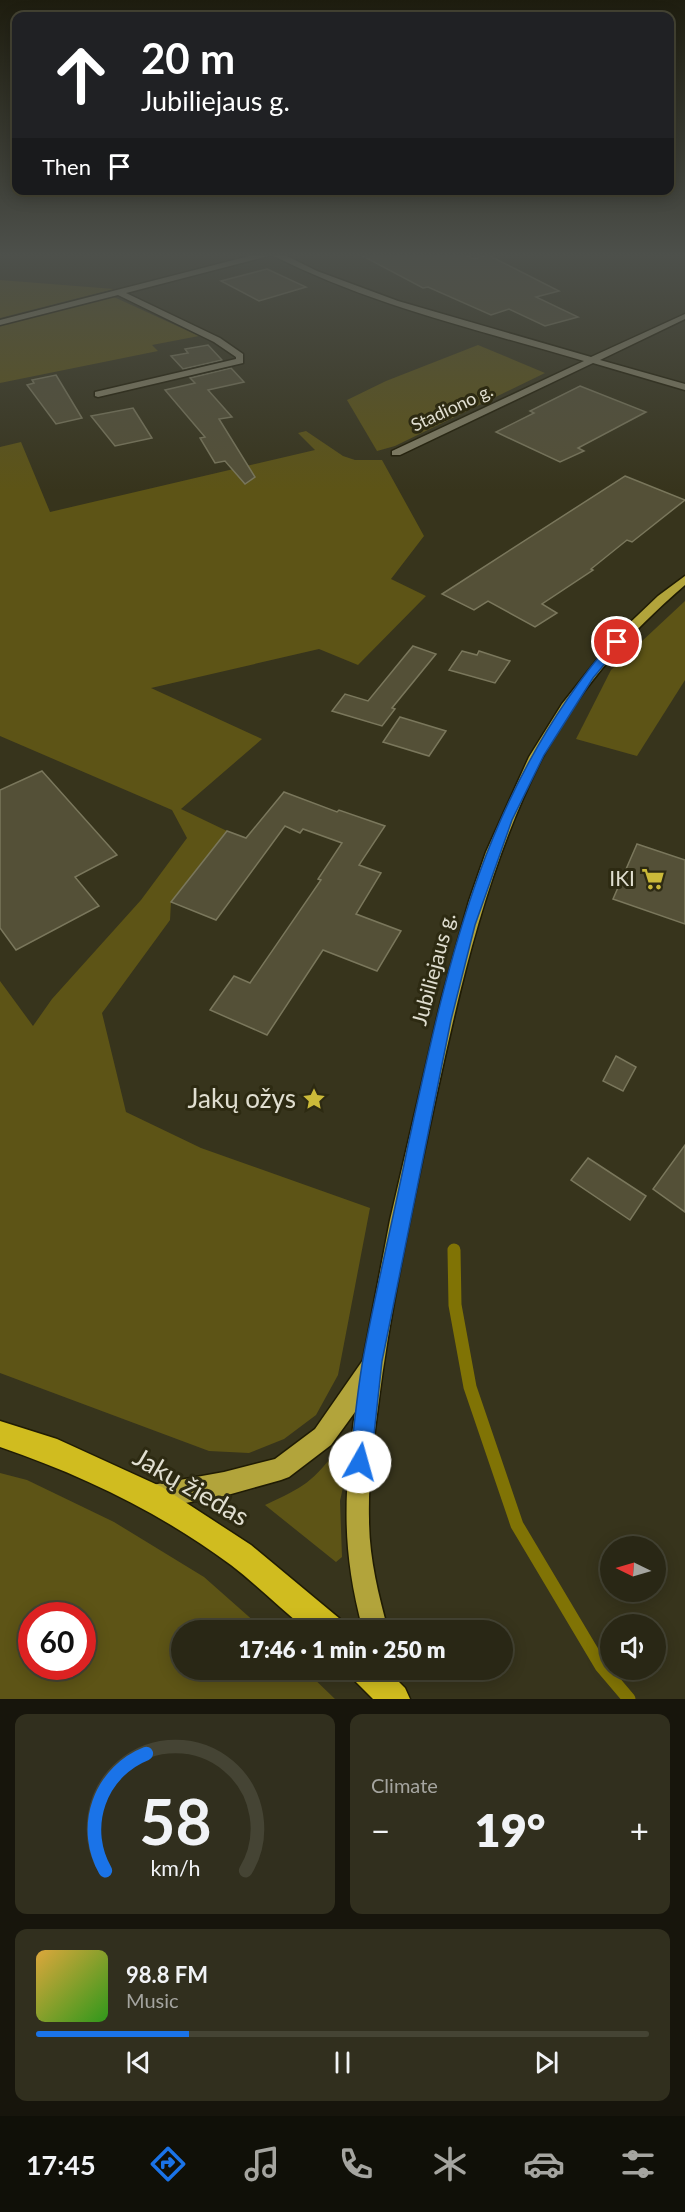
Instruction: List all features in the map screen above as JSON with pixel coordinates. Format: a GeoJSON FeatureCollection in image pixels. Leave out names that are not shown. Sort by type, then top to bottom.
{"type":"FeatureCollection","features":[{"type":"Feature","properties":{"kind":"highway","name":"Jakų žiedas"},"geometry":{"type":"LineString","coordinates":[[0,1434],[57,1453],[152,1497],[241,1555],[317,1620]]}},
{"type":"Feature","properties":{"kind":"main road","name":"Jubiliejaus g."},"geometry":{"type":"LineString","coordinates":[[372,1361],[443,1020],[468,925],[505,820],[537,754],[588,676],[649,609],[685,579]]}},
{"type":"Feature","properties":{"kind":"main road"},"geometry":{"type":"LineString","coordinates":[[152,1497],[224,1484],[281,1469],[323,1437],[349,1402],[372,1361]]}},
{"type":"Feature","properties":{"kind":"main road"},"geometry":{"type":"LineString","coordinates":[[372,1361],[360,1462],[358,1545],[372,1620]]}},
{"type":"Feature","properties":{"kind":"street"},"geometry":{"type":"LineString","coordinates":[[98,394],[240,361],[240,356],[201,332]]}},
{"type":"Feature","properties":{"kind":"street"},"geometry":{"type":"LineString","coordinates":[[496,332],[685,387]]}},
{"type":"Feature","properties":{"kind":"street","name":"Stadiono g."},"geometry":{"type":"LineString","coordinates":[[396,453],[651,332]]}},
{"type":"Feature","properties":{"kind":"shaded area"},"geometry":{"type":"Polygon","coordinates":[[[0,332],[191,332],[199,336],[152,345],[158,351],[0,383],[0,332]]]}},
{"type":"Feature","properties":{"kind":"shaded area"},"geometry":{"type":"Polygon","coordinates":[[[478,345],[545,373],[395,446],[377,451],[347,400],[386,381],[478,345]]]}},
{"type":"Feature","properties":{"kind":"shaded area"},"geometry":{"type":"Polygon","coordinates":[[[306,431],[343,456],[355,460],[382,460],[424,536],[391,579],[426,596],[358,665],[319,649],[151,688],[262,739],[181,809],[227,831],[171,902],[170,920],[102,1013],[126,1112],[201,1148],[370,1208],[338,1375],[316,1415],[284,1439],[249,1453],[209,1451],[0,1373],[0,981],[33,1026],[52,999],[141,900],[187,838],[172,810],[0,736],[0,447],[21,442],[50,512],[315,450],[298,433],[306,431]]]}},
{"type":"Feature","properties":{"kind":"shaded area"},"geometry":{"type":"Polygon","coordinates":[[[685,601],[685,680],[637,756],[576,739],[611,670],[685,601]]]}},
{"type":"Feature","properties":{"kind":"shaded area"},"geometry":{"type":"Polygon","coordinates":[[[339,1447],[348,1448],[349,1460],[340,1501],[342,1557],[336,1562],[265,1505],[307,1482],[339,1447]]]}},
{"type":"Feature","properties":{"kind":"shaded area"},"geometry":{"type":"Polygon","coordinates":[[[0,1473],[27,1480],[114,1522],[204,1577],[253,1620],[171,1620],[171,1680],[315,1680],[335,1699],[0,1699],[0,1473]]]}},
{"type":"Feature","properties":{"kind":"building"},"geometry":{"type":"Polygon","coordinates":[[[208,345],[222,360],[183,369],[171,356],[188,353],[185,349],[208,345]]]}},
{"type":"Feature","properties":{"kind":"building"},"geometry":{"type":"Polygon","coordinates":[[[231,368],[244,382],[208,390],[232,417],[219,419],[255,477],[245,484],[225,461],[215,463],[200,438],[205,437],[165,390],[195,383],[190,378],[231,368]]]}},
{"type":"Feature","properties":{"kind":"building"},"geometry":{"type":"Polygon","coordinates":[[[56,375],[82,418],[56,424],[27,385],[34,383],[32,380],[56,375]]]}},
{"type":"Feature","properties":{"kind":"building"},"geometry":{"type":"Polygon","coordinates":[[[580,386],[646,412],[578,448],[584,451],[560,462],[496,432],[534,413],[530,411],[580,386]]]}},
{"type":"Feature","properties":{"kind":"building"},"geometry":{"type":"Polygon","coordinates":[[[133,408],[152,438],[115,446],[91,416],[133,408]]]}},
{"type":"Feature","properties":{"kind":"building"},"geometry":{"type":"Polygon","coordinates":[[[625,476],[685,500],[632,542],[627,540],[591,569],[593,570],[542,604],[557,613],[535,627],[488,601],[474,610],[442,594],[625,476]]]}},
{"type":"Feature","properties":{"kind":"building"},"geometry":{"type":"Polygon","coordinates":[[[413,646],[436,654],[392,708],[395,709],[382,726],[332,711],[345,694],[368,701],[413,646]]]}},
{"type":"Feature","properties":{"kind":"building"},"geometry":{"type":"Polygon","coordinates":[[[462,651],[477,655],[479,651],[510,661],[495,683],[449,670],[462,651]]]}},
{"type":"Feature","properties":{"kind":"building"},"geometry":{"type":"Polygon","coordinates":[[[400,717],[446,731],[429,756],[383,742],[400,717]]]}},
{"type":"Feature","properties":{"kind":"building"},"geometry":{"type":"Polygon","coordinates":[[[42,771],[117,855],[75,877],[99,906],[16,950],[0,928],[0,790],[42,771]]]}},
{"type":"Feature","properties":{"kind":"building"},"geometry":{"type":"Polygon","coordinates":[[[284,792],[337,812],[339,810],[385,826],[359,865],[381,873],[356,914],[401,931],[377,971],[323,950],[267,1035],[210,1010],[234,976],[250,983],[321,880],[318,879],[342,843],[303,829],[300,833],[285,826],[216,920],[171,902],[227,831],[246,838],[284,792]]]}},
{"type":"Feature","properties":{"kind":"building","name":"IKI"},"geometry":{"type":"Polygon","coordinates":[[[637,844],[685,860],[685,924],[613,899],[637,844]]]}},
{"type":"Feature","properties":{"kind":"building"},"geometry":{"type":"Polygon","coordinates":[[[616,1056],[636,1067],[623,1091],[603,1081],[616,1056]]]}},
{"type":"Feature","properties":{"kind":"building"},"geometry":{"type":"Polygon","coordinates":[[[685,1145],[685,1212],[653,1189],[685,1145]]]}},
{"type":"Feature","properties":{"kind":"building"},"geometry":{"type":"Polygon","coordinates":[[[588,1158],[646,1196],[630,1220],[571,1180],[588,1158]]]}},
{"type":"Feature","properties":{"kind":"waterway"},"geometry":{"type":"LineString","coordinates":[[454,1250],[455,1305],[470,1387],[517,1525],[601,1666],[629,1699]]}},
{"type":"Feature","properties":{"kind":"place","name":"IKI"},"geometry":{"type":"Point","coordinates":[653,879]}},
{"type":"Feature","properties":{"kind":"place","name":"Jakų ožys"},"geometry":{"type":"Point","coordinates":[314,1099]}},
{"type":"Feature","properties":{"kind":"route"},"geometry":{"type":"LineString","coordinates":[[360,1462],[372,1361],[443,1020],[468,925],[505,820],[537,754],[588,676],[617,642]]}}]}
